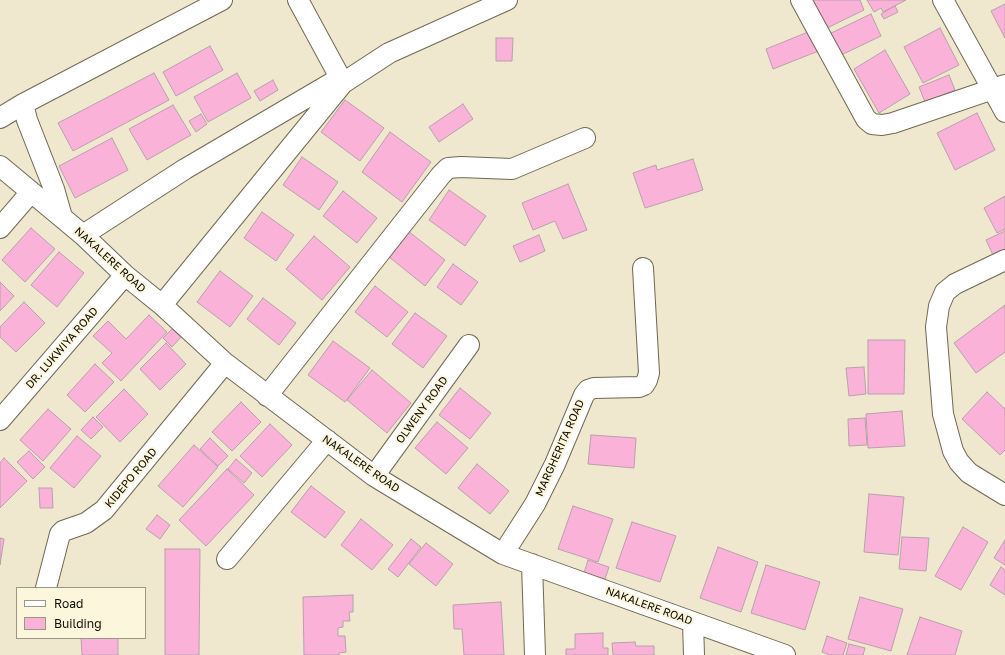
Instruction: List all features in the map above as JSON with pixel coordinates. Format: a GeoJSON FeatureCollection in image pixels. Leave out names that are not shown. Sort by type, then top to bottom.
{"type":"FeatureCollection","features":[{"type":"Feature","properties":{"kind":"street"},"geometry":{"type":"LineString","coordinates":[[0,118],[22,104],[222,0]]}},
{"type":"Feature","properties":{"kind":"street"},"geometry":{"type":"LineString","coordinates":[[298,0],[341,81]]}},
{"type":"Feature","properties":{"kind":"street"},"geometry":{"type":"LineString","coordinates":[[83,235],[185,169],[389,53],[507,0]]}},
{"type":"Feature","properties":{"kind":"street"},"geometry":{"type":"LineString","coordinates":[[801,0],[866,119],[872,124],[882,125],[893,123],[998,87]]}},
{"type":"Feature","properties":{"kind":"street"},"geometry":{"type":"LineString","coordinates":[[943,0],[998,87],[1005,112]]}},
{"type":"Feature","properties":{"kind":"street"},"geometry":{"type":"LineString","coordinates":[[162,305],[341,81]]}},
{"type":"Feature","properties":{"kind":"street"},"geometry":{"type":"LineString","coordinates":[[22,104],[54,189],[62,217]]}},
{"type":"Feature","properties":{"kind":"street"},"geometry":{"type":"LineString","coordinates":[[267,396],[448,168],[461,167],[512,169],[585,138]]}},
{"type":"Feature","properties":{"kind":"street","name":"NAKALERE ROAD"},"geometry":{"type":"LineString","coordinates":[[0,166],[83,235],[125,275],[162,305],[225,363],[374,476],[503,554],[785,655]]}},
{"type":"Feature","properties":{"kind":"street"},"geometry":{"type":"LineString","coordinates":[[0,228],[32,192]]}},
{"type":"Feature","properties":{"kind":"street"},"geometry":{"type":"LineString","coordinates":[[1005,260],[955,284],[945,292],[939,306],[936,327],[943,414],[953,451],[959,462],[969,473],[1005,495]]}},
{"type":"Feature","properties":{"kind":"street","name":"MARGHERITA ROAD"},"geometry":{"type":"LineString","coordinates":[[503,554],[535,504],[555,464],[584,395],[588,390],[594,388],[639,387],[644,386],[648,380],[649,372],[643,268]]}},
{"type":"Feature","properties":{"kind":"street","name":"DR. LUKWIYA ROAD"},"geometry":{"type":"LineString","coordinates":[[0,420],[125,275]]}},
{"type":"Feature","properties":{"kind":"street","name":"OLWENY ROAD"},"geometry":{"type":"LineString","coordinates":[[374,476],[469,345]]}},
{"type":"Feature","properties":{"kind":"street","name":"KIDEPO ROAD"},"geometry":{"type":"LineString","coordinates":[[46,587],[60,534],[63,531],[86,523],[104,510],[225,363]]}},
{"type":"Feature","properties":{"kind":"street"},"geometry":{"type":"LineString","coordinates":[[227,559],[327,440]]}},
{"type":"Feature","properties":{"kind":"street"},"geometry":{"type":"LineString","coordinates":[[532,564],[535,655]]}},
{"type":"Feature","properties":{"kind":"street"},"geometry":{"type":"LineString","coordinates":[[693,622],[694,655]]}},
{"type":"Feature","properties":{"kind":"building"},"geometry":{"type":"Polygon","coordinates":[[[809,0],[860,0],[864,10],[823,30],[809,0]]]}},
{"type":"Feature","properties":{"kind":"building"},"geometry":{"type":"Polygon","coordinates":[[[867,0],[906,0],[883,12],[881,8],[874,12],[867,0]]]}},
{"type":"Feature","properties":{"kind":"building"},"geometry":{"type":"Polygon","coordinates":[[[1005,4],[1005,38],[991,11],[1005,4]]]}},
{"type":"Feature","properties":{"kind":"building"},"geometry":{"type":"Polygon","coordinates":[[[895,6],[898,12],[884,19],[881,14],[895,6]]]}},
{"type":"Feature","properties":{"kind":"building"},"geometry":{"type":"Polygon","coordinates":[[[871,14],[881,36],[837,57],[827,35],[871,14]]]}},
{"type":"Feature","properties":{"kind":"building"},"geometry":{"type":"Polygon","coordinates":[[[940,28],[959,65],[923,83],[904,47],[940,28]]]}},
{"type":"Feature","properties":{"kind":"building"},"geometry":{"type":"Polygon","coordinates":[[[813,30],[821,50],[773,69],[766,49],[813,30]]]}},
{"type":"Feature","properties":{"kind":"building"},"geometry":{"type":"Polygon","coordinates":[[[496,38],[513,38],[512,61],[496,61],[496,38]]]}},
{"type":"Feature","properties":{"kind":"building"},"geometry":{"type":"Polygon","coordinates":[[[210,46],[223,70],[176,96],[163,72],[210,46]]]}},
{"type":"Feature","properties":{"kind":"building"},"geometry":{"type":"Polygon","coordinates":[[[885,50],[910,94],[879,113],[854,69],[885,50]]]}},
{"type":"Feature","properties":{"kind":"building"},"geometry":{"type":"Polygon","coordinates":[[[154,73],[169,100],[73,151],[58,123],[154,73]]]}},
{"type":"Feature","properties":{"kind":"building"},"geometry":{"type":"Polygon","coordinates":[[[237,73],[251,98],[208,122],[194,97],[237,73]]]}},
{"type":"Feature","properties":{"kind":"building"},"geometry":{"type":"Polygon","coordinates":[[[949,75],[955,90],[925,102],[919,87],[949,75]]]}},
{"type":"Feature","properties":{"kind":"building"},"geometry":{"type":"Polygon","coordinates":[[[273,80],[278,90],[260,101],[254,91],[273,80]]]}},
{"type":"Feature","properties":{"kind":"building"},"geometry":{"type":"Polygon","coordinates":[[[345,100],[384,128],[360,161],[321,132],[345,100]]]}},
{"type":"Feature","properties":{"kind":"building"},"geometry":{"type":"Polygon","coordinates":[[[463,104],[473,119],[439,142],[429,127],[463,104]]]}},
{"type":"Feature","properties":{"kind":"building"},"geometry":{"type":"Polygon","coordinates":[[[173,105],[191,135],[147,160],[129,129],[173,105]]]}},
{"type":"Feature","properties":{"kind":"building"},"geometry":{"type":"Polygon","coordinates":[[[977,113],[995,150],[955,170],[937,133],[977,113]]]}},
{"type":"Feature","properties":{"kind":"building"},"geometry":{"type":"Polygon","coordinates":[[[201,114],[207,124],[196,132],[189,121],[201,114]]]}},
{"type":"Feature","properties":{"kind":"building"},"geometry":{"type":"Polygon","coordinates":[[[390,132],[431,162],[402,202],[362,172],[390,132]]]}},
{"type":"Feature","properties":{"kind":"building"},"geometry":{"type":"Polygon","coordinates":[[[112,138],[128,170],[75,198],[59,166],[112,138]]]}},
{"type":"Feature","properties":{"kind":"building"},"geometry":{"type":"Polygon","coordinates":[[[302,157],[338,182],[319,210],[283,185],[302,157]]]}},
{"type":"Feature","properties":{"kind":"building"},"geometry":{"type":"Polygon","coordinates":[[[693,159],[703,190],[645,208],[633,173],[656,165],[657,170],[693,159]]]}},
{"type":"Feature","properties":{"kind":"building"},"geometry":{"type":"Polygon","coordinates":[[[568,184],[587,230],[563,239],[555,221],[533,230],[522,203],[568,184]]]}},
{"type":"Feature","properties":{"kind":"building"},"geometry":{"type":"Polygon","coordinates":[[[449,190],[486,216],[465,246],[429,220],[449,190]]]}},
{"type":"Feature","properties":{"kind":"building"},"geometry":{"type":"Polygon","coordinates":[[[343,191],[377,218],[357,243],[323,216],[343,191]]]}},
{"type":"Feature","properties":{"kind":"building"},"geometry":{"type":"Polygon","coordinates":[[[1005,196],[1005,229],[997,233],[984,208],[1005,196]]]}},
{"type":"Feature","properties":{"kind":"building"},"geometry":{"type":"Polygon","coordinates":[[[262,212],[294,235],[276,261],[244,238],[262,212]]]}},
{"type":"Feature","properties":{"kind":"building"},"geometry":{"type":"Polygon","coordinates":[[[31,228],[55,249],[25,282],[2,260],[31,228]]]}},
{"type":"Feature","properties":{"kind":"building"},"geometry":{"type":"Polygon","coordinates":[[[408,231],[445,260],[425,286],[388,256],[408,231]]]}},
{"type":"Feature","properties":{"kind":"building"},"geometry":{"type":"Polygon","coordinates":[[[1005,231],[1005,249],[993,255],[986,240],[1005,231]]]}},
{"type":"Feature","properties":{"kind":"building"},"geometry":{"type":"Polygon","coordinates":[[[539,235],[545,251],[520,262],[513,246],[539,235]]]}},
{"type":"Feature","properties":{"kind":"building"},"geometry":{"type":"Polygon","coordinates":[[[314,236],[350,267],[322,300],[286,269],[314,236]]]}},
{"type":"Feature","properties":{"kind":"building"},"geometry":{"type":"Polygon","coordinates":[[[59,252],[84,273],[57,307],[31,285],[59,252]]]}},
{"type":"Feature","properties":{"kind":"building"},"geometry":{"type":"Polygon","coordinates":[[[453,264],[478,282],[461,305],[437,287],[453,264]]]}},
{"type":"Feature","properties":{"kind":"building"},"geometry":{"type":"Polygon","coordinates":[[[220,271],[253,296],[230,327],[197,302],[220,271]]]}},
{"type":"Feature","properties":{"kind":"building"},"geometry":{"type":"Polygon","coordinates":[[[0,282],[14,296],[0,311],[0,282]]]}},
{"type":"Feature","properties":{"kind":"building"},"geometry":{"type":"Polygon","coordinates":[[[375,286],[408,312],[387,337],[355,312],[375,286]]]}},
{"type":"Feature","properties":{"kind":"building"},"geometry":{"type":"Polygon","coordinates":[[[263,298],[296,323],[279,345],[247,319],[263,298]]]}},
{"type":"Feature","properties":{"kind":"building"},"geometry":{"type":"Polygon","coordinates":[[[24,302],[45,323],[16,352],[0,337],[0,327],[24,302]]]}},
{"type":"Feature","properties":{"kind":"building"},"geometry":{"type":"Polygon","coordinates":[[[1005,305],[1005,352],[976,373],[954,343],[1005,305]]]}},
{"type":"Feature","properties":{"kind":"building"},"geometry":{"type":"Polygon","coordinates":[[[415,313],[447,336],[423,368],[392,344],[415,313]]]}},
{"type":"Feature","properties":{"kind":"building"},"geometry":{"type":"Polygon","coordinates":[[[149,315],[167,332],[121,381],[102,363],[112,353],[93,336],[108,321],[126,339],[149,315]]]}},
{"type":"Feature","properties":{"kind":"building"},"geometry":{"type":"Polygon","coordinates":[[[172,329],[181,337],[172,347],[163,338],[172,329]]]}},
{"type":"Feature","properties":{"kind":"building"},"geometry":{"type":"Polygon","coordinates":[[[868,340],[905,340],[904,394],[868,394],[868,340]]]}},
{"type":"Feature","properties":{"kind":"building"},"geometry":{"type":"Polygon","coordinates":[[[333,341],[370,368],[345,402],[308,375],[333,341]]]}},
{"type":"Feature","properties":{"kind":"building"},"geometry":{"type":"Polygon","coordinates":[[[166,343],[186,364],[160,390],[140,369],[166,343]]]}},
{"type":"Feature","properties":{"kind":"building"},"geometry":{"type":"Polygon","coordinates":[[[95,364],[114,382],[85,412],[67,395],[95,364]]]}},
{"type":"Feature","properties":{"kind":"building"},"geometry":{"type":"Polygon","coordinates":[[[864,367],[866,394],[849,396],[846,368],[864,367]]]}},
{"type":"Feature","properties":{"kind":"building"},"geometry":{"type":"Polygon","coordinates":[[[372,370],[411,403],[387,433],[347,400],[372,370]]]}},
{"type":"Feature","properties":{"kind":"building"},"geometry":{"type":"Polygon","coordinates":[[[460,388],[491,413],[470,439],[439,415],[460,388]]]}},
{"type":"Feature","properties":{"kind":"building"},"geometry":{"type":"Polygon","coordinates":[[[124,389],[148,414],[120,442],[96,417],[124,389]]]}},
{"type":"Feature","properties":{"kind":"building"},"geometry":{"type":"Polygon","coordinates":[[[987,392],[1005,409],[1005,450],[1000,455],[962,419],[987,392]]]}},
{"type":"Feature","properties":{"kind":"building"},"geometry":{"type":"Polygon","coordinates":[[[241,402],[261,422],[232,451],[212,432],[241,402]]]}},
{"type":"Feature","properties":{"kind":"building"},"geometry":{"type":"Polygon","coordinates":[[[48,409],[71,429],[43,461],[20,440],[48,409]]]}},
{"type":"Feature","properties":{"kind":"building"},"geometry":{"type":"Polygon","coordinates":[[[902,411],[905,446],[868,448],[866,414],[902,411]]]}},
{"type":"Feature","properties":{"kind":"building"},"geometry":{"type":"Polygon","coordinates":[[[93,417],[103,427],[91,439],[81,430],[93,417]]]}},
{"type":"Feature","properties":{"kind":"building"},"geometry":{"type":"Polygon","coordinates":[[[865,418],[867,445],[849,446],[848,419],[865,418]]]}},
{"type":"Feature","properties":{"kind":"building"},"geometry":{"type":"Polygon","coordinates":[[[437,422],[468,448],[446,474],[415,448],[437,422]]]}},
{"type":"Feature","properties":{"kind":"building"},"geometry":{"type":"Polygon","coordinates":[[[270,424],[292,445],[262,477],[240,456],[270,424]]]}},
{"type":"Feature","properties":{"kind":"building"},"geometry":{"type":"Polygon","coordinates":[[[591,435],[636,438],[634,468],[588,464],[591,435]]]}},
{"type":"Feature","properties":{"kind":"building"},"geometry":{"type":"Polygon","coordinates":[[[77,436],[101,456],[74,488],[50,468],[77,436]]]}},
{"type":"Feature","properties":{"kind":"building"},"geometry":{"type":"Polygon","coordinates":[[[210,438],[228,456],[218,466],[200,449],[210,438]]]}},
{"type":"Feature","properties":{"kind":"building"},"geometry":{"type":"Polygon","coordinates":[[[194,445],[218,467],[183,507],[158,486],[194,445]]]}},
{"type":"Feature","properties":{"kind":"building"},"geometry":{"type":"Polygon","coordinates":[[[29,451],[45,467],[33,479],[17,462],[29,451]]]}},
{"type":"Feature","properties":{"kind":"building"},"geometry":{"type":"Polygon","coordinates":[[[4,458],[27,481],[0,508],[0,463],[4,458]]]}},
{"type":"Feature","properties":{"kind":"building"},"geometry":{"type":"Polygon","coordinates":[[[236,459],[252,473],[244,483],[228,469],[236,459]]]}},
{"type":"Feature","properties":{"kind":"building"},"geometry":{"type":"Polygon","coordinates":[[[477,464],[509,491],[490,514],[458,488],[477,464]]]}},
{"type":"Feature","properties":{"kind":"building"},"geometry":{"type":"Polygon","coordinates":[[[227,469],[254,495],[206,546],[179,520],[227,469]]]}},
{"type":"Feature","properties":{"kind":"building"},"geometry":{"type":"Polygon","coordinates":[[[311,486],[345,512],[325,538],[291,512],[311,486]]]}},
{"type":"Feature","properties":{"kind":"building"},"geometry":{"type":"Polygon","coordinates":[[[39,488],[52,488],[53,508],[40,508],[39,488]]]}},
{"type":"Feature","properties":{"kind":"building"},"geometry":{"type":"Polygon","coordinates":[[[869,494],[904,497],[898,555],[864,552],[869,494]]]}},
{"type":"Feature","properties":{"kind":"building"},"geometry":{"type":"Polygon","coordinates":[[[573,506],[613,519],[598,562],[558,549],[573,506]]]}},
{"type":"Feature","properties":{"kind":"building"},"geometry":{"type":"Polygon","coordinates":[[[157,515],[170,525],[160,539],[146,529],[157,515]]]}},
{"type":"Feature","properties":{"kind":"building"},"geometry":{"type":"Polygon","coordinates":[[[361,519],[393,545],[372,570],[341,545],[361,519]]]}},
{"type":"Feature","properties":{"kind":"building"},"geometry":{"type":"Polygon","coordinates":[[[632,522],[676,536],[660,582],[616,568],[632,522]]]}},
{"type":"Feature","properties":{"kind":"building"},"geometry":{"type":"Polygon","coordinates":[[[963,527],[988,542],[961,590],[935,576],[963,527]]]}},
{"type":"Feature","properties":{"kind":"building"},"geometry":{"type":"Polygon","coordinates":[[[902,537],[929,538],[926,571],[899,569],[902,537]]]}},
{"type":"Feature","properties":{"kind":"building"},"geometry":{"type":"Polygon","coordinates":[[[0,538],[4,539],[0,565],[0,538]]]}},
{"type":"Feature","properties":{"kind":"building"},"geometry":{"type":"Polygon","coordinates":[[[411,539],[421,547],[398,577],[388,569],[411,539]]]}},
{"type":"Feature","properties":{"kind":"building"},"geometry":{"type":"Polygon","coordinates":[[[1005,540],[1005,565],[994,558],[1005,540]]]}},
{"type":"Feature","properties":{"kind":"building"},"geometry":{"type":"Polygon","coordinates":[[[426,543],[453,564],[436,586],[409,564],[426,543]]]}},
{"type":"Feature","properties":{"kind":"building"},"geometry":{"type":"Polygon","coordinates":[[[718,547],[758,562],[741,612],[700,598],[718,547]]]}},
{"type":"Feature","properties":{"kind":"building"},"geometry":{"type":"Polygon","coordinates":[[[165,549],[200,549],[199,655],[165,655],[165,549]]]}},
{"type":"Feature","properties":{"kind":"building"},"geometry":{"type":"Polygon","coordinates":[[[588,560],[609,567],[605,579],[584,573],[588,560]]]}},
{"type":"Feature","properties":{"kind":"building"},"geometry":{"type":"Polygon","coordinates":[[[766,565],[820,582],[805,630],[751,613],[766,565]]]}},
{"type":"Feature","properties":{"kind":"building"},"geometry":{"type":"Polygon","coordinates":[[[1001,567],[1005,570],[1005,595],[990,585],[1001,567]]]}},
{"type":"Feature","properties":{"kind":"building"},"geometry":{"type":"Polygon","coordinates":[[[353,595],[353,612],[349,612],[350,621],[343,621],[343,627],[338,628],[338,636],[345,636],[346,652],[339,653],[339,655],[304,655],[303,597],[353,595]]]}},
{"type":"Feature","properties":{"kind":"building"},"geometry":{"type":"Polygon","coordinates":[[[860,597],[903,609],[891,651],[848,639],[860,597]]]}},
{"type":"Feature","properties":{"kind":"building"},"geometry":{"type":"Polygon","coordinates":[[[501,602],[504,655],[464,655],[462,629],[454,629],[453,605],[501,602]]]}},
{"type":"Feature","properties":{"kind":"building"},"geometry":{"type":"Polygon","coordinates":[[[920,617],[962,631],[955,655],[907,655],[920,617]]]}},
{"type":"Feature","properties":{"kind":"building"},"geometry":{"type":"Polygon","coordinates":[[[603,633],[603,648],[608,648],[608,655],[566,655],[566,649],[575,649],[575,634],[603,633]]]}},
{"type":"Feature","properties":{"kind":"building"},"geometry":{"type":"Polygon","coordinates":[[[827,636],[847,643],[843,655],[830,655],[822,652],[827,636]]]}},
{"type":"Feature","properties":{"kind":"building"},"geometry":{"type":"Polygon","coordinates":[[[81,639],[118,639],[118,655],[82,655],[81,639]]]}},
{"type":"Feature","properties":{"kind":"building"},"geometry":{"type":"Polygon","coordinates":[[[635,642],[636,646],[654,646],[654,655],[613,655],[612,643],[635,642]]]}},
{"type":"Feature","properties":{"kind":"building"},"geometry":{"type":"Polygon","coordinates":[[[849,644],[865,648],[863,655],[846,655],[849,644]]]}}]}
